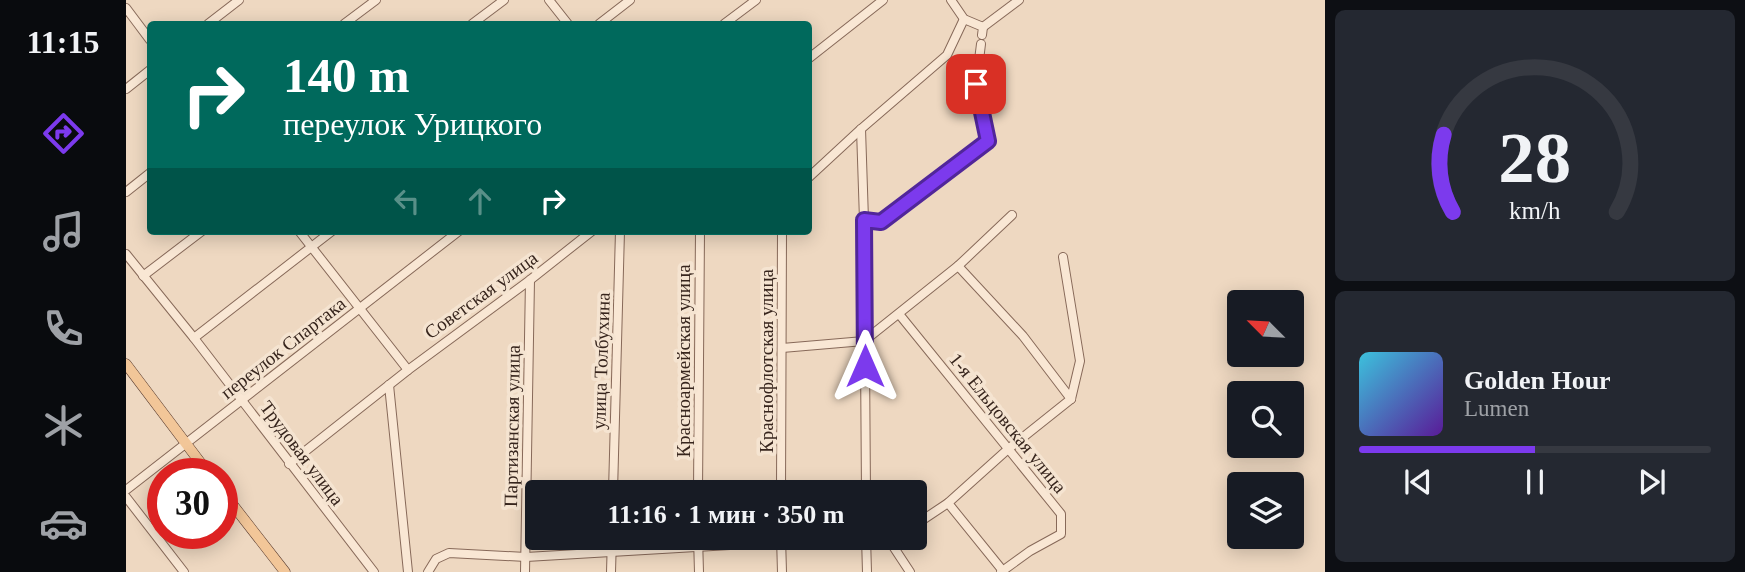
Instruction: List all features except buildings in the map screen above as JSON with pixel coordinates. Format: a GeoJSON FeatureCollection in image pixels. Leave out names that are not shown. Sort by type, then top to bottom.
{"type":"FeatureCollection","features":[{"type":"Feature","properties":{"kind":"main road"},"geometry":{"type":"LineString","coordinates":[[126,363],[197,458]]}},
{"type":"Feature","properties":{"kind":"main road"},"geometry":{"type":"LineString","coordinates":[[238,512],[285,572]]}},
{"type":"Feature","properties":{"kind":"street"},"geometry":{"type":"LineString","coordinates":[[212,21],[239,0]]}},
{"type":"Feature","properties":{"kind":"street"},"geometry":{"type":"LineString","coordinates":[[348,21],[376,0]]}},
{"type":"Feature","properties":{"kind":"street"},"geometry":{"type":"LineString","coordinates":[[476,21],[504,0]]}},
{"type":"Feature","properties":{"kind":"street"},"geometry":{"type":"LineString","coordinates":[[549,0],[566,21]]}},
{"type":"Feature","properties":{"kind":"street"},"geometry":{"type":"LineString","coordinates":[[602,21],[630,0]]}},
{"type":"Feature","properties":{"kind":"street"},"geometry":{"type":"LineString","coordinates":[[728,21],[756,0]]}},
{"type":"Feature","properties":{"kind":"street"},"geometry":{"type":"LineString","coordinates":[[812,56],[883,0]]}},
{"type":"Feature","properties":{"kind":"street"},"geometry":{"type":"LineString","coordinates":[[951,0],[964,19],[983,31],[1018,0]]}},
{"type":"Feature","properties":{"kind":"street"},"geometry":{"type":"LineString","coordinates":[[126,8],[147,36]]}},
{"type":"Feature","properties":{"kind":"street"},"geometry":{"type":"LineString","coordinates":[[812,174],[947,55],[964,19]]}},
{"type":"Feature","properties":{"kind":"street"},"geometry":{"type":"LineString","coordinates":[[864,220],[881,222],[988,141],[976,84],[981,44]]}},
{"type":"Feature","properties":{"kind":"street"},"geometry":{"type":"LineString","coordinates":[[126,89],[147,72]]}},
{"type":"Feature","properties":{"kind":"street"},"geometry":{"type":"LineString","coordinates":[[861,129],[866,480]]}},
{"type":"Feature","properties":{"kind":"street"},"geometry":{"type":"LineString","coordinates":[[126,192],[147,175]]}},
{"type":"Feature","properties":{"kind":"street"},"geometry":{"type":"LineString","coordinates":[[782,348],[864,341],[958,266],[1012,215]]}},
{"type":"Feature","properties":{"kind":"street"},"geometry":{"type":"LineString","coordinates":[[144,276],[197,235]]}},
{"type":"Feature","properties":{"kind":"street"},"geometry":{"type":"LineString","coordinates":[[302,235],[408,370]]}},
{"type":"Feature","properties":{"kind":"street"},"geometry":{"type":"LineString","coordinates":[[194,338],[327,235]]}},
{"type":"Feature","properties":{"kind":"street","name":"переулок Спартака"},"geometry":{"type":"LineString","coordinates":[[126,490],[454,235]]}},
{"type":"Feature","properties":{"kind":"street","name":"Советская улица"},"geometry":{"type":"LineString","coordinates":[[289,464],[587,235]]}},
{"type":"Feature","properties":{"kind":"street","name":"улица Толбухина"},"geometry":{"type":"LineString","coordinates":[[613,480],[620,235]]}},
{"type":"Feature","properties":{"kind":"street","name":"Красноармейская улица"},"geometry":{"type":"LineString","coordinates":[[698,480],[700,235]]}},
{"type":"Feature","properties":{"kind":"street","name":"Краснофлотская улица"},"geometry":{"type":"LineString","coordinates":[[781,480],[782,235]]}},
{"type":"Feature","properties":{"kind":"street","name":"Трудовая улица"},"geometry":{"type":"LineString","coordinates":[[126,254],[374,572]]}},
{"type":"Feature","properties":{"kind":"street"},"geometry":{"type":"LineString","coordinates":[[927,517],[948,503],[1007,450],[1071,400],[1080,361],[1063,257]]}},
{"type":"Feature","properties":{"kind":"street"},"geometry":{"type":"LineString","coordinates":[[958,266],[1024,336],[1071,400]]}},
{"type":"Feature","properties":{"kind":"street","name":"Партизанская улица"},"geometry":{"type":"LineString","coordinates":[[526,572],[530,280]]}},
{"type":"Feature","properties":{"kind":"street","name":"1-я Ельцовская улица"},"geometry":{"type":"LineString","coordinates":[[899,314],[1061,514],[1062,534],[1030,551],[1002,571]]}},
{"type":"Feature","properties":{"kind":"street"},"geometry":{"type":"LineString","coordinates":[[389,385],[408,572]]}},
{"type":"Feature","properties":{"kind":"street"},"geometry":{"type":"LineString","coordinates":[[126,497],[184,572]]}},
{"type":"Feature","properties":{"kind":"street"},"geometry":{"type":"LineString","coordinates":[[948,503],[1002,571]]}},
{"type":"Feature","properties":{"kind":"street"},"geometry":{"type":"LineString","coordinates":[[428,572],[436,559],[449,553],[526,557],[633,550]]}},
{"type":"Feature","properties":{"kind":"street"},"geometry":{"type":"LineString","coordinates":[[698,550],[699,572]]}},
{"type":"Feature","properties":{"kind":"street"},"geometry":{"type":"LineString","coordinates":[[781,550],[782,572]]}},
{"type":"Feature","properties":{"kind":"street"},"geometry":{"type":"LineString","coordinates":[[866,550],[867,572]]}},
{"type":"Feature","properties":{"kind":"street"},"geometry":{"type":"LineString","coordinates":[[896,550],[910,572]]}},
{"type":"Feature","properties":{"kind":"street"},"geometry":{"type":"LineString","coordinates":[[611,551],[611,572]]}},
{"type":"Feature","properties":{"kind":"route"},"geometry":{"type":"LineString","coordinates":[[865,366],[864,220],[881,222],[988,141],[976,84]]}}]}
